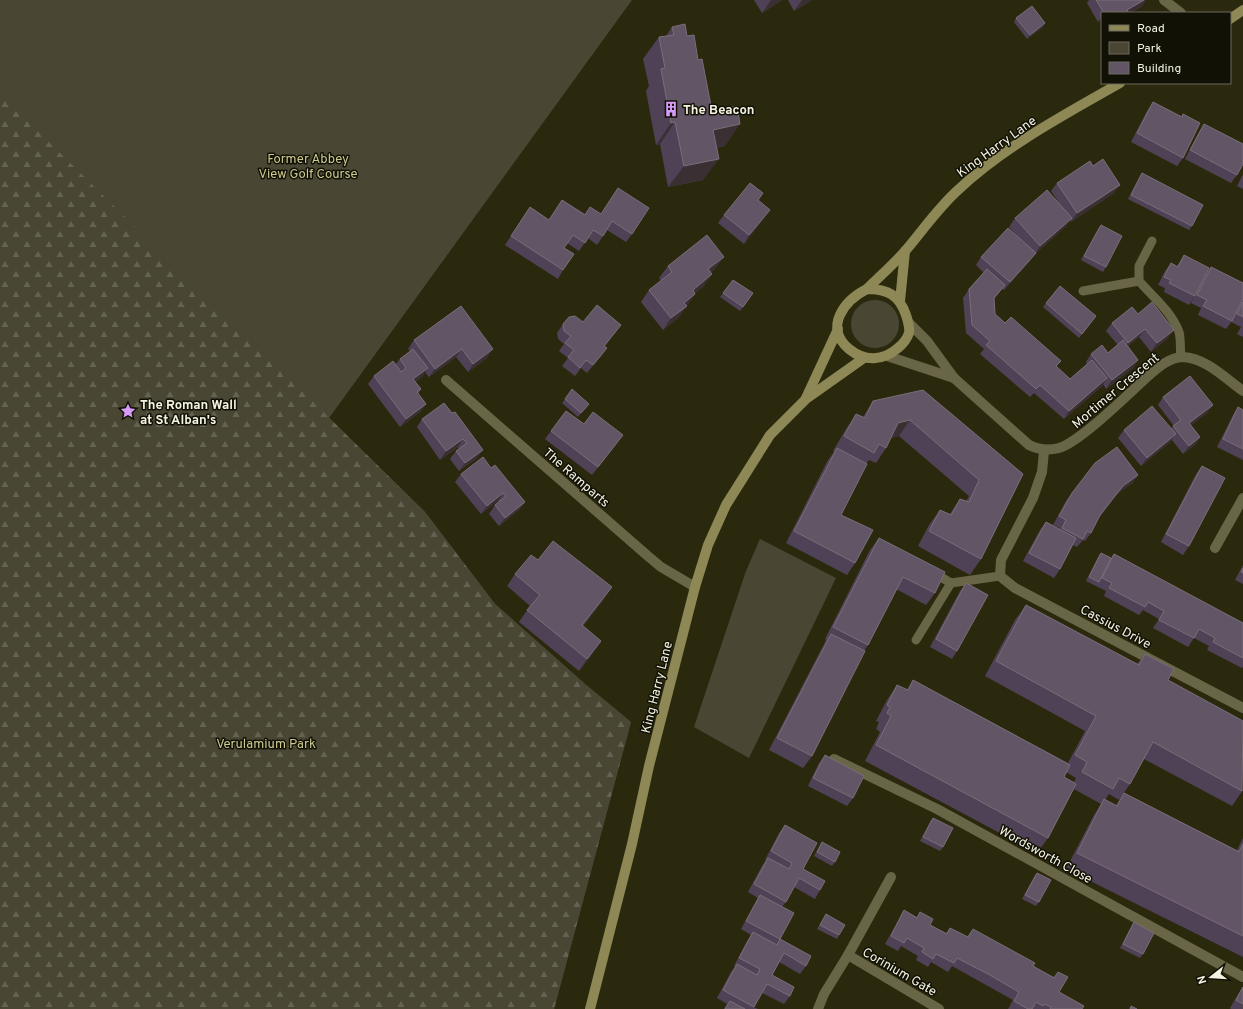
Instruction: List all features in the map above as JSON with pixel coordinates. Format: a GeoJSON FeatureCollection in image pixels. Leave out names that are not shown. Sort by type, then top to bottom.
{"type":"FeatureCollection","features":[{"type":"Feature","properties":{"kind":"street"},"geometry":{"type":"LineString","coordinates":[[1164,0],[1180,12]]}},
{"type":"Feature","properties":{"kind":"street"},"geometry":{"type":"LineString","coordinates":[[1231,18],[1243,10]]}},
{"type":"Feature","properties":{"kind":"street","name":"King Harry Lane"},"geometry":{"type":"LineString","coordinates":[[867,289],[905,251],[934,214],[957,190],[978,173],[1044,126],[1118,84]]}},
{"type":"Feature","properties":{"kind":"street"},"geometry":{"type":"LineString","coordinates":[[900,301],[885,291],[867,289],[855,295],[846,303],[839,313],[838,329],[841,339],[847,347],[864,358],[878,359],[887,356],[904,343],[908,334],[908,322],[900,301],[905,251]]}},
{"type":"Feature","properties":{"kind":"street"},"geometry":{"type":"LineString","coordinates":[[908,322],[927,341],[954,378],[1029,445],[1044,450],[1042,472],[1033,498],[1002,560],[1000,576]]}},
{"type":"Feature","properties":{"kind":"street","name":"King Harry Lane"},"geometry":{"type":"LineString","coordinates":[[806,398],[838,329]]}},
{"type":"Feature","properties":{"kind":"street"},"geometry":{"type":"LineString","coordinates":[[887,356],[954,378]]}},
{"type":"Feature","properties":{"kind":"street","name":"Mortimer Crescent"},"geometry":{"type":"LineString","coordinates":[[1044,450],[1059,448],[1079,437],[1161,366],[1181,357],[1196,359],[1207,365],[1243,391]]}},
{"type":"Feature","properties":{"kind":"street","name":"King Harry Lane"},"geometry":{"type":"LineString","coordinates":[[590,1009],[632,844],[649,766],[695,586],[708,545],[726,505],[749,466],[770,435],[806,398],[864,358]]}},
{"type":"Feature","properties":{"kind":"street","name":"The Ramparts"},"geometry":{"type":"LineString","coordinates":[[446,380],[653,560],[695,586]]}},
{"type":"Feature","properties":{"kind":"street"},"geometry":{"type":"LineString","coordinates":[[1215,548],[1243,498]]}},
{"type":"Feature","properties":{"kind":"street","name":"Cassius Drive"},"geometry":{"type":"LineString","coordinates":[[1000,576],[1014,588],[1243,708]]}},
{"type":"Feature","properties":{"kind":"street","name":"Wordsworth Close"},"geometry":{"type":"LineString","coordinates":[[834,758],[937,809],[1243,977]]}},
{"type":"Feature","properties":{"kind":"street","name":"Corinium Gate"},"geometry":{"type":"LineString","coordinates":[[818,1009],[824,994],[848,956],[891,878]]}},
{"type":"Feature","properties":{"kind":"street","name":"Corinium Gate"},"geometry":{"type":"LineString","coordinates":[[848,956],[939,1009]]}},
{"type":"Feature","properties":{"kind":"lane"},"geometry":{"type":"LineString","coordinates":[[1152,241],[1139,266],[1139,281],[1165,307],[1173,319],[1179,334],[1181,357]]}},
{"type":"Feature","properties":{"kind":"lane"},"geometry":{"type":"LineString","coordinates":[[1083,291],[1139,281]]}},
{"type":"Feature","properties":{"kind":"lane"},"geometry":{"type":"LineString","coordinates":[[925,568],[951,583],[1000,576]]}},
{"type":"Feature","properties":{"kind":"lane"},"geometry":{"type":"LineString","coordinates":[[916,640],[951,583]]}},
{"type":"Feature","properties":{"kind":"green space","name":"Verulamium Park"},"geometry":{"type":"Polygon","coordinates":[[[0,0],[632,0],[329,418],[425,512],[495,604],[585,684],[631,722],[554,1009],[0,1009],[0,0]]]}},
{"type":"Feature","properties":{"kind":"green space","name":"Verulamium Park"},"geometry":{"type":"Polygon","coordinates":[[[0,94],[425,512],[495,604],[585,684],[631,722],[554,1009],[0,1009],[0,94]]]}},
{"type":"Feature","properties":{"kind":"green space"},"geometry":{"type":"Polygon","coordinates":[[[870,300],[880,300],[892,307],[899,319],[899,329],[892,341],[880,348],[870,348],[862,344],[855,337],[851,329],[851,319],[855,311],[862,304],[870,300]]]}},
{"type":"Feature","properties":{"kind":"green space"},"geometry":{"type":"Polygon","coordinates":[[[760,539],[836,578],[749,758],[694,727],[746,571],[760,539]]]}},
{"type":"Feature","properties":{"kind":"building"},"geometry":{"type":"Polygon","coordinates":[[[1096,0],[1144,0],[1127,10],[1128,12],[1103,12],[1096,0]]]}},
{"type":"Feature","properties":{"kind":"building"},"geometry":{"type":"Polygon","coordinates":[[[1032,6],[1045,23],[1030,35],[1016,18],[1032,6]]]}},
{"type":"Feature","properties":{"kind":"building"},"geometry":{"type":"Polygon","coordinates":[[[685,24],[687,36],[694,35],[698,60],[702,59],[712,111],[737,106],[740,124],[713,130],[719,159],[684,166],[675,122],[671,123],[661,69],[665,68],[659,37],[674,35],[672,27],[685,24]]]}},
{"type":"Feature","properties":{"kind":"building"},"geometry":{"type":"Polygon","coordinates":[[[1153,102],[1182,117],[1183,114],[1200,123],[1183,158],[1137,133],[1153,102]]]}},
{"type":"Feature","properties":{"kind":"building"},"geometry":{"type":"Polygon","coordinates":[[[1204,124],[1243,144],[1243,164],[1237,175],[1190,150],[1204,124]]]}},
{"type":"Feature","properties":{"kind":"building"},"geometry":{"type":"Polygon","coordinates":[[[1103,159],[1120,185],[1077,213],[1057,183],[1090,161],[1093,166],[1103,159]]]}},
{"type":"Feature","properties":{"kind":"building"},"geometry":{"type":"Polygon","coordinates":[[[1142,173],[1203,205],[1192,226],[1131,195],[1142,173]]]}},
{"type":"Feature","properties":{"kind":"building"},"geometry":{"type":"Polygon","coordinates":[[[750,183],[763,193],[758,200],[770,210],[749,235],[724,215],[750,183]]]}},
{"type":"Feature","properties":{"kind":"building"},"geometry":{"type":"Polygon","coordinates":[[[618,188],[649,208],[632,234],[612,221],[603,236],[593,230],[585,243],[573,235],[564,248],[574,254],[563,270],[511,236],[530,207],[549,220],[562,200],[585,215],[590,207],[601,214],[618,188]]]}},
{"type":"Feature","properties":{"kind":"building"},"geometry":{"type":"Polygon","coordinates":[[[1047,190],[1072,218],[1040,246],[1015,218],[1047,190]]]}},
{"type":"Feature","properties":{"kind":"building"},"geometry":{"type":"Polygon","coordinates":[[[1101,225],[1122,236],[1106,267],[1084,256],[1101,225]]]}},
{"type":"Feature","properties":{"kind":"building"},"geometry":{"type":"Polygon","coordinates":[[[1008,228],[1036,253],[1010,282],[981,257],[1008,228]]]}},
{"type":"Feature","properties":{"kind":"building"},"geometry":{"type":"Polygon","coordinates":[[[707,235],[724,257],[708,269],[712,274],[693,290],[695,294],[684,303],[687,306],[671,318],[649,290],[672,272],[668,266],[707,235]]]}},
{"type":"Feature","properties":{"kind":"building"},"geometry":{"type":"Polygon","coordinates":[[[1184,255],[1209,268],[1195,296],[1169,283],[1171,280],[1164,277],[1171,263],[1178,267],[1184,255]]]}},
{"type":"Feature","properties":{"kind":"building"},"geometry":{"type":"Polygon","coordinates":[[[1211,267],[1243,283],[1243,299],[1232,321],[1203,306],[1207,300],[1197,295],[1211,267]]]}},
{"type":"Feature","properties":{"kind":"building"},"geometry":{"type":"Polygon","coordinates":[[[987,269],[1005,285],[994,298],[995,314],[1005,323],[1011,317],[1061,361],[1056,366],[1070,379],[1092,360],[1107,378],[1069,411],[1040,385],[1036,389],[986,345],[990,341],[972,325],[969,289],[987,269]]]}},
{"type":"Feature","properties":{"kind":"building"},"geometry":{"type":"Polygon","coordinates":[[[733,280],[753,293],[743,307],[723,293],[733,280]]]}},
{"type":"Feature","properties":{"kind":"building"},"geometry":{"type":"Polygon","coordinates":[[[1060,286],[1096,316],[1082,334],[1046,303],[1060,286]]]}},
{"type":"Feature","properties":{"kind":"building"},"geometry":{"type":"Polygon","coordinates":[[[1152,302],[1174,330],[1157,343],[1145,329],[1128,343],[1112,323],[1132,307],[1138,314],[1152,302]]]}},
{"type":"Feature","properties":{"kind":"building"},"geometry":{"type":"Polygon","coordinates":[[[1243,302],[1243,317],[1237,314],[1243,302]]]}},
{"type":"Feature","properties":{"kind":"building"},"geometry":{"type":"Polygon","coordinates":[[[597,305],[621,325],[604,346],[607,348],[593,365],[586,360],[580,368],[568,357],[574,350],[565,343],[571,336],[564,331],[563,324],[569,317],[575,316],[583,322],[597,305]]]}},
{"type":"Feature","properties":{"kind":"building"},"geometry":{"type":"Polygon","coordinates":[[[461,306],[493,349],[473,364],[462,349],[435,369],[414,340],[461,306]]]}},
{"type":"Feature","properties":{"kind":"building"},"geometry":{"type":"Polygon","coordinates":[[[1123,340],[1138,360],[1112,380],[1091,354],[1102,345],[1108,353],[1123,340]]]}},
{"type":"Feature","properties":{"kind":"building"},"geometry":{"type":"Polygon","coordinates":[[[413,349],[428,368],[413,379],[421,389],[417,392],[426,404],[406,419],[374,376],[393,361],[401,372],[406,368],[400,359],[413,349]]]}},
{"type":"Feature","properties":{"kind":"building"},"geometry":{"type":"Polygon","coordinates":[[[1190,376],[1213,405],[1189,423],[1200,437],[1189,446],[1173,426],[1181,420],[1163,397],[1190,376]]]}},
{"type":"Feature","properties":{"kind":"building"},"geometry":{"type":"Polygon","coordinates":[[[572,389],[589,404],[581,413],[565,399],[572,389]]]}},
{"type":"Feature","properties":{"kind":"building"},"geometry":{"type":"Polygon","coordinates":[[[923,390],[1023,474],[981,559],[929,531],[940,510],[951,515],[960,499],[969,502],[979,480],[910,420],[898,423],[886,448],[879,444],[874,453],[844,436],[856,414],[865,418],[873,401],[923,390]]]}},
{"type":"Feature","properties":{"kind":"building"},"geometry":{"type":"Polygon","coordinates":[[[444,403],[452,413],[455,412],[483,450],[465,463],[456,451],[467,443],[463,439],[446,451],[422,419],[444,403]]]}},
{"type":"Feature","properties":{"kind":"building"},"geometry":{"type":"Polygon","coordinates":[[[1152,406],[1176,434],[1147,458],[1124,430],[1152,406]]]}},
{"type":"Feature","properties":{"kind":"building"},"geometry":{"type":"Polygon","coordinates":[[[1238,407],[1243,410],[1243,449],[1223,439],[1238,407]]]}},
{"type":"Feature","properties":{"kind":"building"},"geometry":{"type":"Polygon","coordinates":[[[566,411],[584,424],[593,412],[623,435],[598,467],[551,431],[566,411]]]}},
{"type":"Feature","properties":{"kind":"building"},"geometry":{"type":"Polygon","coordinates":[[[1117,447],[1138,475],[1123,486],[1100,515],[1091,533],[1087,531],[1083,539],[1062,528],[1066,520],[1059,516],[1072,493],[1095,463],[1117,447]]]}},
{"type":"Feature","properties":{"kind":"building"},"geometry":{"type":"Polygon","coordinates":[[[837,448],[867,464],[841,515],[873,530],[855,563],[794,531],[837,448]]]}},
{"type":"Feature","properties":{"kind":"building"},"geometry":{"type":"Polygon","coordinates":[[[483,457],[491,468],[495,465],[525,502],[505,518],[495,505],[506,496],[503,493],[487,506],[461,474],[483,457]]]}},
{"type":"Feature","properties":{"kind":"building"},"geometry":{"type":"Polygon","coordinates":[[[1202,466],[1225,478],[1189,546],[1166,534],[1202,466]]]}},
{"type":"Feature","properties":{"kind":"building"},"geometry":{"type":"Polygon","coordinates":[[[1046,522],[1076,538],[1060,569],[1029,553],[1046,522]]]}},
{"type":"Feature","properties":{"kind":"building"},"geometry":{"type":"Polygon","coordinates":[[[879,538],[945,572],[935,593],[903,577],[868,645],[833,627],[879,538]]]}},
{"type":"Feature","properties":{"kind":"building"},"geometry":{"type":"Polygon","coordinates":[[[553,541],[612,587],[582,625],[601,641],[587,659],[527,610],[540,595],[515,574],[531,555],[538,560],[553,541]]]}},
{"type":"Feature","properties":{"kind":"building"},"geometry":{"type":"Polygon","coordinates":[[[1101,553],[1111,558],[1099,582],[1089,577],[1101,553]]]}},
{"type":"Feature","properties":{"kind":"building"},"geometry":{"type":"Polygon","coordinates":[[[1114,554],[1243,623],[1243,658],[1213,642],[1215,638],[1199,629],[1194,638],[1159,620],[1164,611],[1148,602],[1145,607],[1109,588],[1112,583],[1102,578],[1114,554]]]}},
{"type":"Feature","properties":{"kind":"building"},"geometry":{"type":"Polygon","coordinates":[[[966,583],[988,595],[957,651],[936,639],[966,583]]]}},
{"type":"Feature","properties":{"kind":"building"},"geometry":{"type":"Polygon","coordinates":[[[1026,605],[1139,665],[1145,654],[1174,669],[1168,680],[1243,721],[1242,791],[1153,742],[1130,784],[1119,778],[1113,789],[1082,772],[1087,762],[1075,755],[1096,716],[996,661],[1026,605]]]}},
{"type":"Feature","properties":{"kind":"building"},"geometry":{"type":"Polygon","coordinates":[[[831,634],[865,651],[812,756],[777,738],[831,634]]]}},
{"type":"Feature","properties":{"kind":"building"},"geometry":{"type":"Polygon","coordinates":[[[913,680],[1070,765],[1064,777],[1076,784],[1048,838],[876,745],[891,716],[887,713],[890,707],[887,705],[897,685],[908,690],[913,680]]]}},
{"type":"Feature","properties":{"kind":"building"},"geometry":{"type":"Polygon","coordinates":[[[825,755],[864,776],[853,798],[813,778],[825,755]]]}},
{"type":"Feature","properties":{"kind":"building"},"geometry":{"type":"Polygon","coordinates":[[[1124,793],[1239,852],[1243,844],[1243,936],[1077,853],[1104,799],[1117,806],[1124,793]]]}},
{"type":"Feature","properties":{"kind":"building"},"geometry":{"type":"Polygon","coordinates":[[[933,818],[953,828],[943,847],[923,837],[933,818]]]}},
{"type":"Feature","properties":{"kind":"building"},"geometry":{"type":"Polygon","coordinates":[[[785,825],[817,843],[803,869],[825,881],[820,890],[799,878],[786,902],[754,884],[768,858],[789,869],[792,863],[771,851],[785,825]]]}},
{"type":"Feature","properties":{"kind":"building"},"geometry":{"type":"Polygon","coordinates":[[[822,842],[840,852],[835,862],[817,852],[822,842]]]}},
{"type":"Feature","properties":{"kind":"building"},"geometry":{"type":"Polygon","coordinates":[[[1037,873],[1051,880],[1039,902],[1025,895],[1037,873]]]}},
{"type":"Feature","properties":{"kind":"building"},"geometry":{"type":"Polygon","coordinates":[[[760,895],[794,913],[780,939],[746,921],[760,895]]]}},
{"type":"Feature","properties":{"kind":"building"},"geometry":{"type":"Polygon","coordinates":[[[904,910],[917,918],[920,912],[933,919],[930,925],[947,934],[950,928],[968,937],[973,929],[1035,963],[1033,966],[1054,978],[1058,972],[1068,977],[1059,992],[1084,1006],[1082,1009],[1050,1009],[1051,1007],[1044,1004],[1043,1006],[1036,1002],[1032,1009],[1028,1009],[1014,1001],[1019,992],[988,974],[957,958],[954,963],[936,954],[933,959],[922,952],[924,948],[907,938],[904,943],[891,936],[904,910]]]}},
{"type":"Feature","properties":{"kind":"building"},"geometry":{"type":"Polygon","coordinates":[[[826,914],[845,925],[839,935],[820,925],[826,914]]]}},
{"type":"Feature","properties":{"kind":"building"},"geometry":{"type":"Polygon","coordinates":[[[1134,922],[1154,933],[1143,954],[1123,944],[1134,922]]]}},
{"type":"Feature","properties":{"kind":"building"},"geometry":{"type":"Polygon","coordinates":[[[753,932],[777,945],[780,939],[811,956],[806,966],[784,953],[772,975],[794,987],[790,996],[767,984],[754,1007],[723,990],[737,964],[757,975],[760,969],[739,958],[753,932]]]}},
{"type":"Feature","properties":{"kind":"building"},"geometry":{"type":"Polygon","coordinates":[[[1243,987],[1243,1004],[1236,1000],[1243,987]]]}},
{"type":"Feature","properties":{"kind":"building"},"geometry":{"type":"Polygon","coordinates":[[[730,1001],[745,1009],[725,1009],[730,1001]]]}},
{"type":"Feature","properties":{"kind":"building"},"geometry":{"type":"Polygon","coordinates":[[[1131,1006],[1137,1009],[1130,1009],[1131,1006]]]}},
{"type":"Feature","properties":{"kind":"place","name":"The Beacon"},"geometry":{"type":"Point","coordinates":[671,109]}},
{"type":"Feature","properties":{"kind":"place","name":"The Roman Wall at St Alban's"},"geometry":{"type":"Point","coordinates":[128,411]}},
{"type":"Feature","properties":{"kind":"park label","name":"Former Abbey View Golf Course"},"geometry":{"type":"Point","coordinates":[308,166]}}]}
